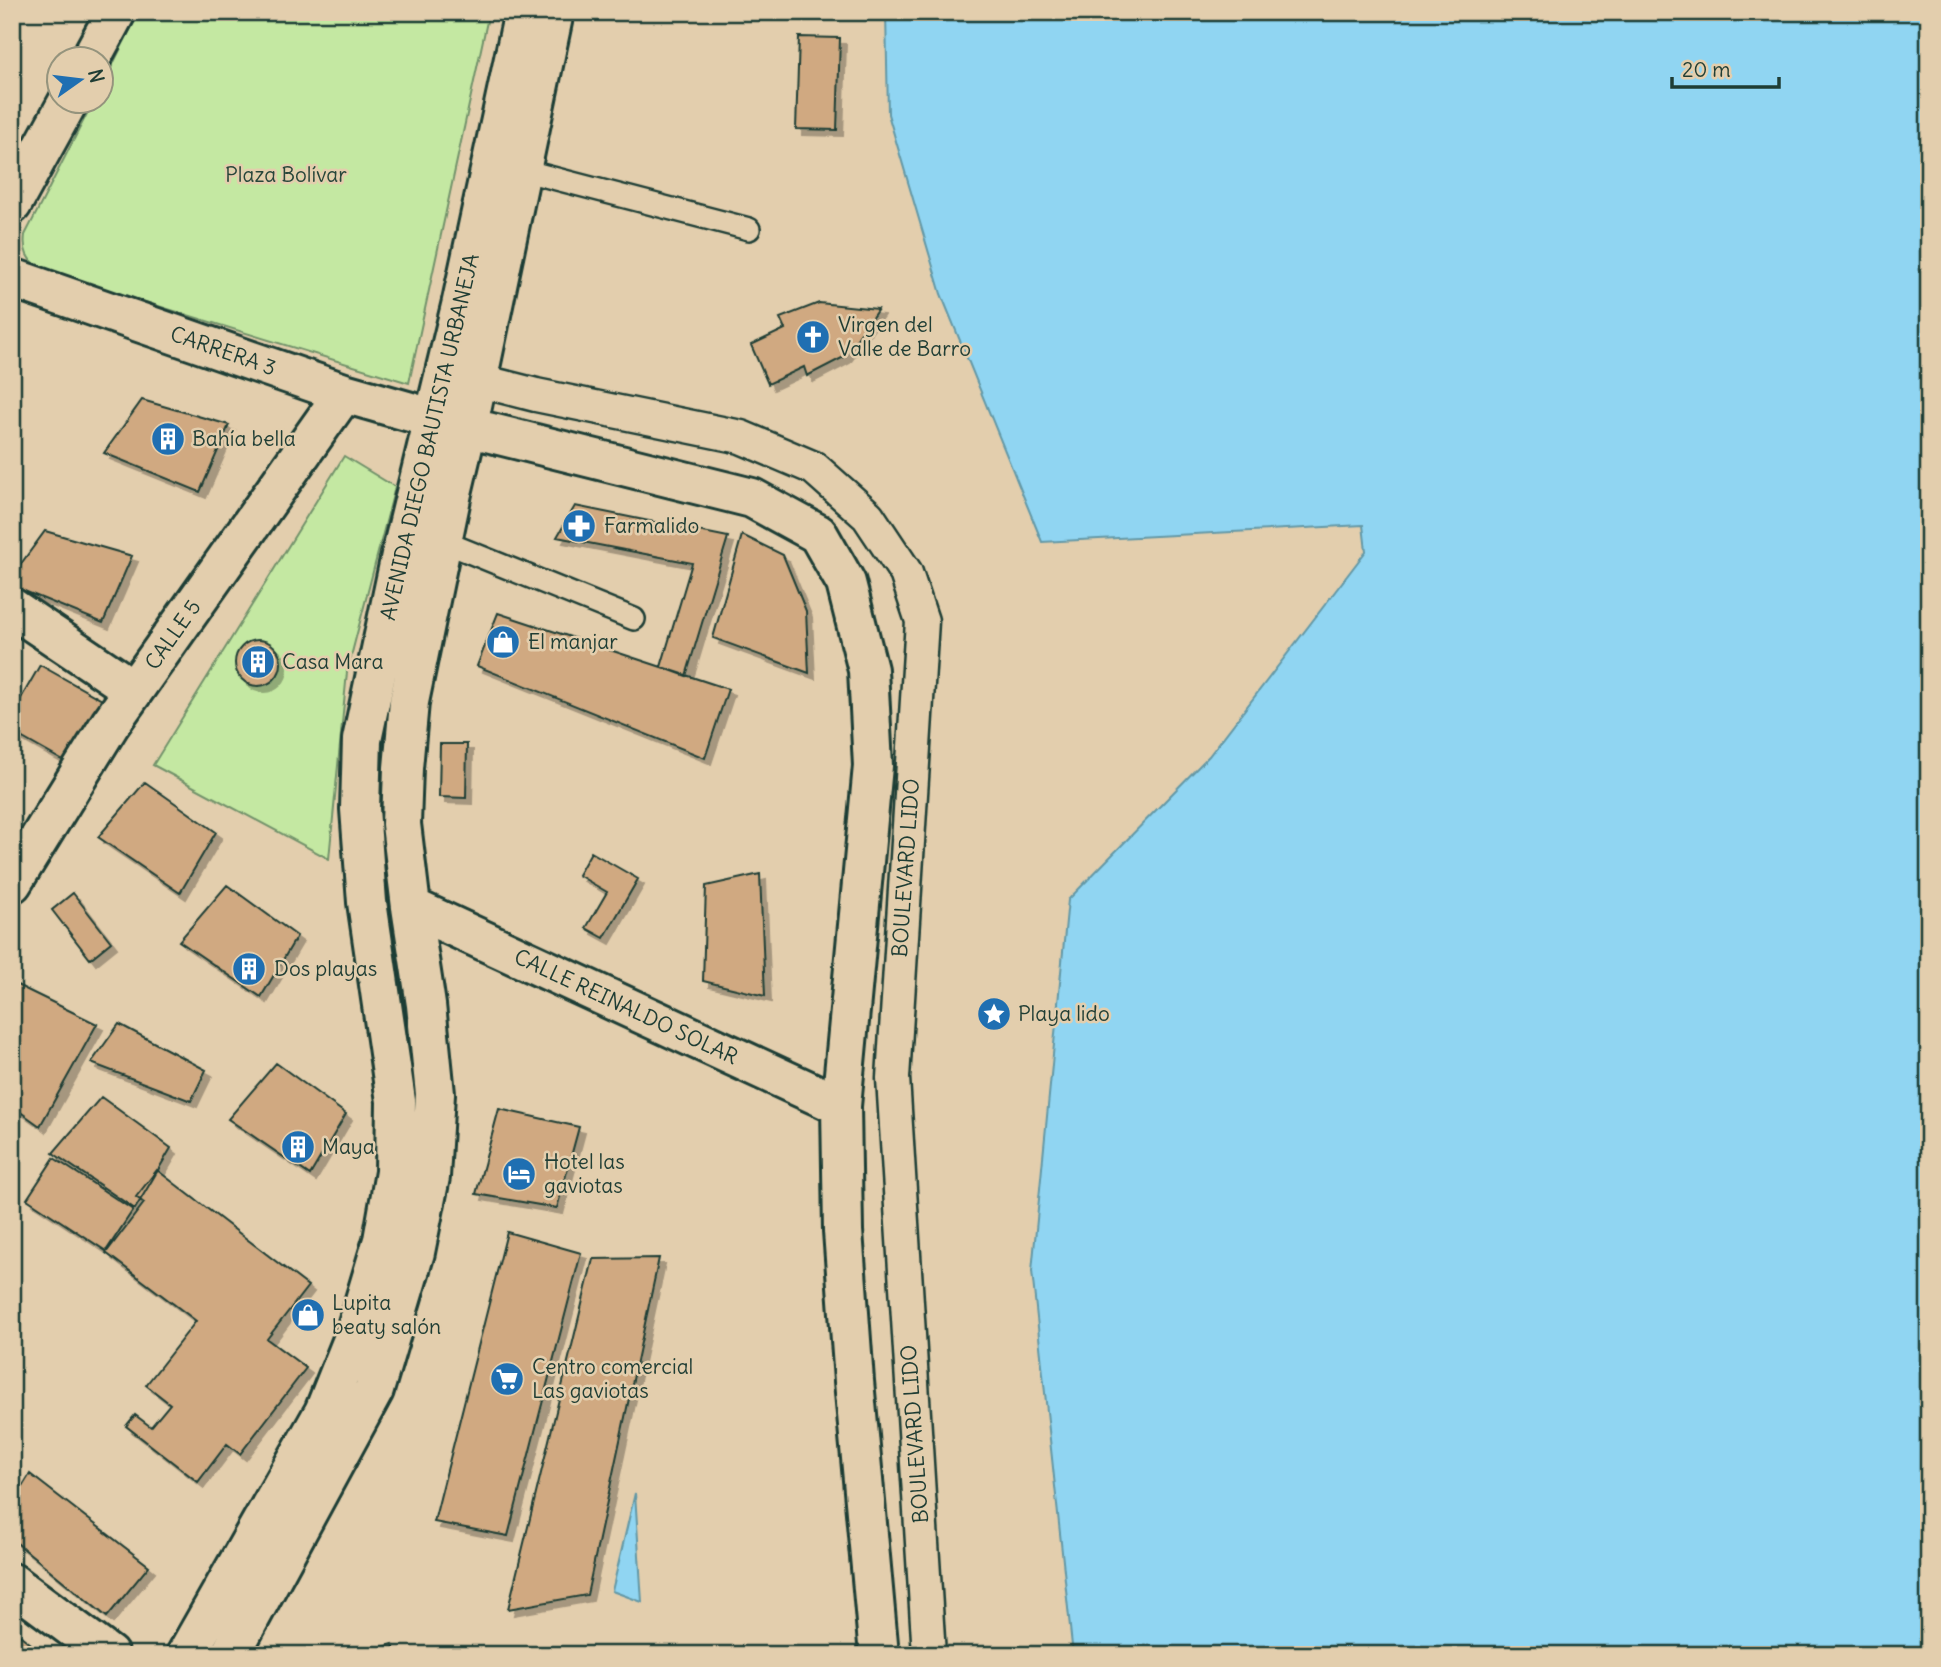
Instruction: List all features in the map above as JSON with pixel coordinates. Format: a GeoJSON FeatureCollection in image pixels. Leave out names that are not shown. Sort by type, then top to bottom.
{"type":"FeatureCollection","features":[{"type":"Feature","properties":{"kind":"street"},"geometry":{"type":"LineString","coordinates":[[98,46],[116,12]]}},
{"type":"Feature","properties":{"kind":"street","name":"AVENIDA DIEGO BAUTISTA URBANEJA"},"geometry":{"type":"LineString","coordinates":[[230,1655],[374,1390],[415,1252],[430,1177],[435,1094],[426,1005],[401,824],[403,768],[410,702],[442,541],[452,422],[524,12]]}},
{"type":"Feature","properties":{"kind":"street","name":"AVENIDA DIEGO BAUTISTA URBANEJA"},"geometry":{"type":"LineString","coordinates":[[186,1655],[324,1412],[354,1337],[383,1240],[395,1172],[397,1101],[368,902],[360,809],[362,740],[401,555],[452,422],[477,380],[554,12]]}},
{"type":"Feature","properties":{"kind":"street"},"geometry":{"type":"LineString","coordinates":[[12,204],[60,116]]}},
{"type":"Feature","properties":{"kind":"street","name":"CARRERA 3"},"geometry":{"type":"LineString","coordinates":[[12,278],[344,393],[452,422]]}},
{"type":"Feature","properties":{"kind":"street","name":"BOULEVARD LIDO"},"geometry":{"type":"LineString","coordinates":[[477,380],[741,437],[814,468],[868,516],[906,573],[922,621],[893,1078],[929,1655]]}},
{"type":"Feature","properties":{"kind":"street","name":"CALLE 5"},"geometry":{"type":"LineString","coordinates":[[12,883],[110,724],[344,393]]}},
{"type":"Feature","properties":{"kind":"street","name":"BOULEVARD LIDO"},"geometry":{"type":"LineString","coordinates":[[452,422],[752,498],[818,534],[846,583],[868,670],[873,766],[841,1106],[844,1245],[853,1381],[879,1655]]}},
{"type":"Feature","properties":{"kind":"street"},"geometry":{"type":"LineString","coordinates":[[12,608],[134,690]]}},
{"type":"Feature","properties":{"kind":"street","name":"CALLE REINALDO SOLAR"},"geometry":{"type":"LineString","coordinates":[[411,908],[841,1106]]}},
{"type":"Feature","properties":{"kind":"street"},"geometry":{"type":"LineString","coordinates":[[12,1583],[109,1655]]}},
{"type":"Feature","properties":{"kind":"lane"},"geometry":{"type":"LineString","coordinates":[[522,170],[749,229]]}},
{"type":"Feature","properties":{"kind":"lane"},"geometry":{"type":"LineString","coordinates":[[442,541],[634,619]]}},
{"type":"Feature","properties":{"kind":"green space","name":"Plaza Bolívar"},"geometry":{"type":"Polygon","coordinates":[[[139,12],[489,12],[409,383],[41,270],[32,263],[25,250],[25,235],[86,116],[116,116],[116,58],[139,12]]]}},
{"type":"Feature","properties":{"kind":"green space"},"geometry":{"type":"Polygon","coordinates":[[[344,456],[395,487],[347,672],[329,859],[153,765],[344,456]]]}},
{"type":"Feature","properties":{"kind":"water"},"geometry":{"type":"Polygon","coordinates":[[[886,12],[1929,12],[1929,1655],[1073,1655],[1032,1271],[1068,900],[1209,756],[1366,551],[1363,525],[1042,542],[941,294],[888,114],[886,12]]]}},
{"type":"Feature","properties":{"kind":"water"},"geometry":{"type":"Polygon","coordinates":[[[635,1493],[642,1602],[612,1591],[635,1493]]]}},
{"type":"Feature","properties":{"kind":"building"},"geometry":{"type":"Polygon","coordinates":[[[799,37],[840,38],[837,130],[796,129],[799,37]]]}},
{"type":"Feature","properties":{"kind":"building","name":"Virgen del Valle de Barro"},"geometry":{"type":"Polygon","coordinates":[[[819,303],[878,309],[844,357],[807,376],[804,367],[768,384],[751,345],[785,329],[780,318],[819,303]]]}},
{"type":"Feature","properties":{"kind":"building","name":"Bahía bella"},"geometry":{"type":"Polygon","coordinates":[[[142,400],[229,425],[200,492],[104,453],[142,400]]]}},
{"type":"Feature","properties":{"kind":"building"},"geometry":{"type":"Polygon","coordinates":[[[575,506],[728,537],[686,676],[661,667],[692,563],[557,537],[575,506]]]}},
{"type":"Feature","properties":{"kind":"building"},"geometry":{"type":"Polygon","coordinates":[[[45,531],[132,556],[103,623],[12,586],[12,576],[45,531]]]}},
{"type":"Feature","properties":{"kind":"building"},"geometry":{"type":"Polygon","coordinates":[[[742,535],[783,555],[806,611],[809,673],[713,638],[742,535]]]}},
{"type":"Feature","properties":{"kind":"building"},"geometry":{"type":"Polygon","coordinates":[[[498,613],[728,689],[705,758],[477,666],[498,613]]]}},
{"type":"Feature","properties":{"kind":"building","name":"Casa Mara"},"geometry":{"type":"Polygon","coordinates":[[[258,640],[274,647],[281,663],[274,679],[258,686],[242,679],[235,663],[242,647],[258,640]]]}},
{"type":"Feature","properties":{"kind":"building"},"geometry":{"type":"Polygon","coordinates":[[[40,665],[109,704],[74,767],[12,732],[12,714],[40,665]]]}},
{"type":"Feature","properties":{"kind":"building"},"geometry":{"type":"Polygon","coordinates":[[[440,744],[467,744],[466,798],[439,797],[440,744]]]}},
{"type":"Feature","properties":{"kind":"building"},"geometry":{"type":"Polygon","coordinates":[[[145,782],[216,832],[180,893],[98,837],[145,782]]]}},
{"type":"Feature","properties":{"kind":"building"},"geometry":{"type":"Polygon","coordinates":[[[591,852],[638,879],[604,938],[586,928],[607,892],[578,875],[591,852]]]}},
{"type":"Feature","properties":{"kind":"building"},"geometry":{"type":"Polygon","coordinates":[[[760,874],[765,996],[703,981],[706,886],[760,874]]]}},
{"type":"Feature","properties":{"kind":"building","name":"Dos playas"},"geometry":{"type":"Polygon","coordinates":[[[227,885],[297,936],[261,997],[179,941],[227,885]]]}},
{"type":"Feature","properties":{"kind":"building"},"geometry":{"type":"Polygon","coordinates":[[[73,893],[111,942],[90,959],[52,910],[73,893]]]}},
{"type":"Feature","properties":{"kind":"building"},"geometry":{"type":"Polygon","coordinates":[[[17,985],[97,1024],[40,1126],[12,1106],[12,993],[17,985]]]}},
{"type":"Feature","properties":{"kind":"building"},"geometry":{"type":"Polygon","coordinates":[[[119,1024],[206,1070],[191,1101],[91,1063],[119,1024]]]}},
{"type":"Feature","properties":{"kind":"building","name":"Maya"},"geometry":{"type":"Polygon","coordinates":[[[276,1063],[346,1114],[310,1175],[228,1119],[276,1063]]]}},
{"type":"Feature","properties":{"kind":"building"},"geometry":{"type":"Polygon","coordinates":[[[101,1097],[171,1148],[135,1209],[53,1153],[101,1097]]]}},
{"type":"Feature","properties":{"kind":"building"},"geometry":{"type":"Polygon","coordinates":[[[499,1109],[579,1127],[557,1208],[476,1194],[499,1109]]]}},
{"type":"Feature","properties":{"kind":"building"},"geometry":{"type":"Polygon","coordinates":[[[54,1158],[133,1210],[106,1251],[27,1199],[54,1158]]]}},
{"type":"Feature","properties":{"kind":"building"},"geometry":{"type":"Polygon","coordinates":[[[157,1170],[308,1286],[267,1339],[306,1368],[240,1454],[227,1444],[198,1482],[126,1426],[135,1415],[151,1427],[170,1404],[146,1385],[196,1321],[106,1253],[144,1203],[136,1197],[157,1170]]]}},
{"type":"Feature","properties":{"kind":"building"},"geometry":{"type":"Polygon","coordinates":[[[507,1232],[581,1253],[508,1536],[434,1522],[507,1232]]]}},
{"type":"Feature","properties":{"kind":"building"},"geometry":{"type":"Polygon","coordinates":[[[659,1258],[587,1595],[508,1609],[593,1259],[659,1258]]]}},
{"type":"Feature","properties":{"kind":"building"},"geometry":{"type":"Polygon","coordinates":[[[30,1474],[149,1566],[107,1617],[12,1539],[12,1503],[30,1474]]]}},
{"type":"Feature","properties":{"kind":"building"},"geometry":{"type":"Polygon","coordinates":[[[12,1629],[45,1655],[12,1655],[12,1629]]]}},
{"type":"Feature","properties":{"kind":"building"},"geometry":{"type":"Polygon","coordinates":[[[393,1644],[396,1655],[355,1655],[393,1644]]]}},
{"type":"Feature","properties":{"kind":"place","name":"Virgen del Valle de Barro"},"geometry":{"type":"Point","coordinates":[813,337]}},
{"type":"Feature","properties":{"kind":"place","name":"Bahía bella"},"geometry":{"type":"Point","coordinates":[168,439]}},
{"type":"Feature","properties":{"kind":"place","name":"Farmalido"},"geometry":{"type":"Point","coordinates":[579,526]}},
{"type":"Feature","properties":{"kind":"place","name":"El manjar"},"geometry":{"type":"Point","coordinates":[503,642]}},
{"type":"Feature","properties":{"kind":"place","name":"Casa Mara"},"geometry":{"type":"Point","coordinates":[258,662]}},
{"type":"Feature","properties":{"kind":"place","name":"Dos playas"},"geometry":{"type":"Point","coordinates":[249,969]}},
{"type":"Feature","properties":{"kind":"place","name":"Playa lido"},"geometry":{"type":"Point","coordinates":[994,1014]}},
{"type":"Feature","properties":{"kind":"place","name":"Maya"},"geometry":{"type":"Point","coordinates":[298,1147]}},
{"type":"Feature","properties":{"kind":"place","name":"Hotel las gaviotas"},"geometry":{"type":"Point","coordinates":[519,1174]}},
{"type":"Feature","properties":{"kind":"place","name":"Lupita beaty salón"},"geometry":{"type":"Point","coordinates":[308,1315]}},
{"type":"Feature","properties":{"kind":"place","name":"Centro comercial Las gaviotas"},"geometry":{"type":"Point","coordinates":[507,1379]}}]}
